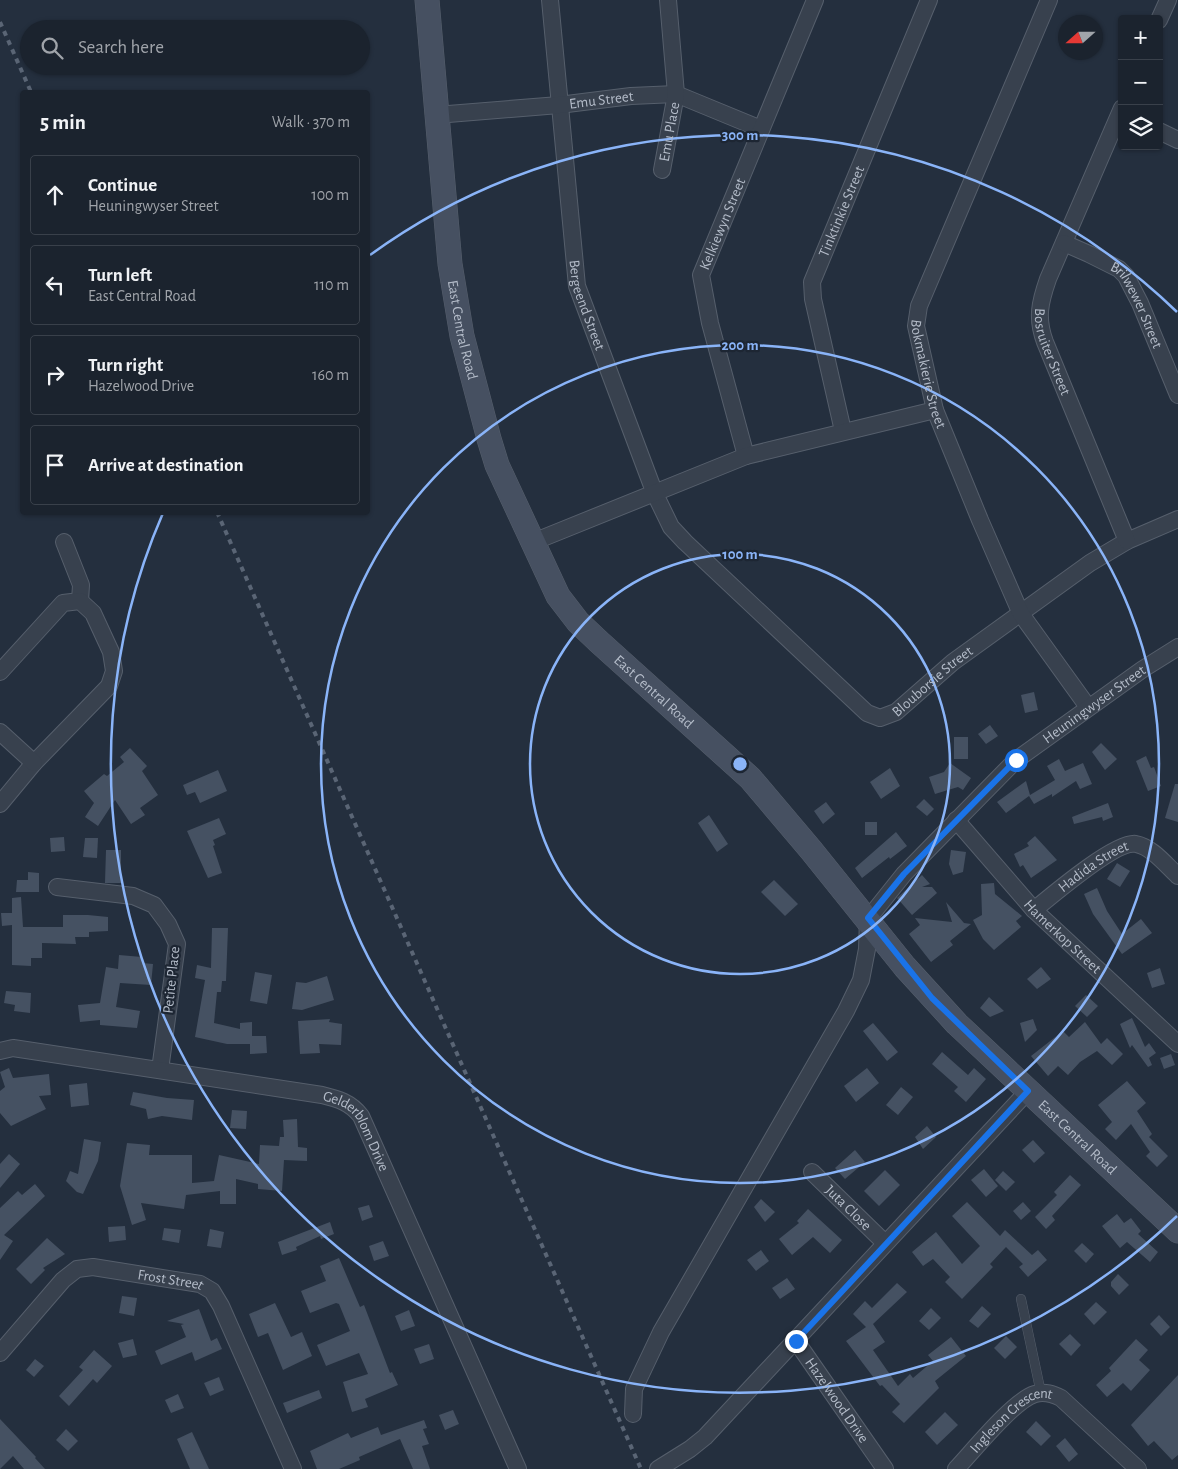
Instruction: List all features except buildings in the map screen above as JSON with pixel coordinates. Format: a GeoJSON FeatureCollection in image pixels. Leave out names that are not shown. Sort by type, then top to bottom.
{"type":"FeatureCollection","features":[{"type":"Feature","properties":{"kind":"street","name":"East Central Road"},"geometry":{"type":"LineString","coordinates":[[426,0],[450,264],[462,336],[497,465],[558,596],[578,622],[750,778],[868,918],[932,998],[1028,1091],[1178,1231]]}},
{"type":"Feature","properties":{"kind":"street","name":"Bergeend Street"},"geometry":{"type":"LineString","coordinates":[[550,0],[558,105],[577,286],[655,494]]}},
{"type":"Feature","properties":{"kind":"street","name":"Emu Place"},"geometry":{"type":"LineString","coordinates":[[662,170],[676,94],[668,0]]}},
{"type":"Feature","properties":{"kind":"street","name":"Kelkiewyn Street"},"geometry":{"type":"LineString","coordinates":[[746,456],[710,323],[701,275],[815,0]]}},
{"type":"Feature","properties":{"kind":"street","name":"Tinktinkie Street"},"geometry":{"type":"LineString","coordinates":[[843,431],[812,299],[812,282],[929,0]]}},
{"type":"Feature","properties":{"kind":"street","name":"Bokmakierie Street"},"geometry":{"type":"LineString","coordinates":[[1049,0],[919,306],[916,326],[935,410],[1021,614],[1088,708]]}},
{"type":"Feature","properties":{"kind":"street"},"geometry":{"type":"LineString","coordinates":[[1161,15],[1168,0]]}},
{"type":"Feature","properties":{"kind":"street","name":"Emu Street"},"geometry":{"type":"LineString","coordinates":[[436,115],[558,105],[631,96],[676,94],[761,130]]}},
{"type":"Feature","properties":{"kind":"street","name":"Bosruiter Street"},"geometry":{"type":"LineString","coordinates":[[1118,120],[1040,302],[1039,323],[1127,540]]}},
{"type":"Feature","properties":{"kind":"street"},"geometry":{"type":"LineString","coordinates":[[1163,133],[1178,140]]}},
{"type":"Feature","properties":{"kind":"street","name":"Brilwewer Street"},"geometry":{"type":"LineString","coordinates":[[1064,243],[1118,269],[1126,276],[1140,303],[1178,396]]}},
{"type":"Feature","properties":{"kind":"street"},"geometry":{"type":"LineString","coordinates":[[533,542],[746,456],[935,410]]}},
{"type":"Feature","properties":{"kind":"street","name":"Blouborsie Street"},"geometry":{"type":"LineString","coordinates":[[655,494],[671,526],[685,542],[873,717],[888,716],[896,712],[953,662],[1090,563],[1127,540],[1178,519]]}},
{"type":"Feature","properties":{"kind":"street"},"geometry":{"type":"LineString","coordinates":[[64,542],[81,585],[80,601]]}},
{"type":"Feature","properties":{"kind":"street"},"geometry":{"type":"LineString","coordinates":[[0,672],[63,603],[80,601],[93,613],[110,652],[114,671],[109,686],[34,763],[0,804]]}},
{"type":"Feature","properties":{"kind":"street","name":"Heuningwyser Street"},"geometry":{"type":"LineString","coordinates":[[868,918],[904,874],[1005,769],[1088,708],[1178,647]]}},
{"type":"Feature","properties":{"kind":"street"},"geometry":{"type":"LineString","coordinates":[[0,732],[34,763]]}},
{"type":"Feature","properties":{"kind":"street","name":"Hamerkop Street"},"geometry":{"type":"LineString","coordinates":[[956,820],[1034,910],[1178,1044]]}},
{"type":"Feature","properties":{"kind":"street","name":"Hadida Street"},"geometry":{"type":"LineString","coordinates":[[1034,910],[1109,853],[1126,844],[1142,846],[1178,876]]}},
{"type":"Feature","properties":{"kind":"street","name":"Petite Place"},"geometry":{"type":"LineString","coordinates":[[58,887],[133,896],[154,905],[168,924],[177,944],[160,1070]]}},
{"type":"Feature","properties":{"kind":"street"},"geometry":{"type":"LineString","coordinates":[[633,1414],[632,1398],[634,1388],[662,1332],[846,1011],[861,980],[867,949],[868,918]]}},
{"type":"Feature","properties":{"kind":"street","name":"Gelderblom Drive"},"geometry":{"type":"LineString","coordinates":[[0,1051],[13,1048],[322,1095],[347,1103],[356,1110],[388,1175],[518,1469]]}},
{"type":"Feature","properties":{"kind":"street","name":"Hazelwood Drive"},"geometry":{"type":"LineString","coordinates":[[885,1469],[796,1341],[1028,1091]]}},
{"type":"Feature","properties":{"kind":"street","name":"Juta Close"},"geometry":{"type":"LineString","coordinates":[[812,1172],[885,1243]]}},
{"type":"Feature","properties":{"kind":"street","name":"Frost Street"},"geometry":{"type":"LineString","coordinates":[[0,1353],[62,1280],[77,1269],[93,1267],[200,1284],[212,1291],[221,1306],[293,1469]]}},
{"type":"Feature","properties":{"kind":"street"},"geometry":{"type":"LineString","coordinates":[[658,1469],[705,1437],[796,1341]]}},
{"type":"Feature","properties":{"kind":"street","name":"Ingleson Crescent"},"geometry":{"type":"LineString","coordinates":[[956,1469],[1017,1405],[1027,1398],[1045,1392],[1062,1398],[1138,1469]]}},
{"type":"Feature","properties":{"kind":"lane"},"geometry":{"type":"LineString","coordinates":[[1021,1299],[1041,1393]]}},
{"type":"Feature","properties":{"kind":"railway"},"geometry":{"type":"LineString","coordinates":[[0,22],[20,67]]}},
{"type":"Feature","properties":{"kind":"railway"},"geometry":{"type":"LineString","coordinates":[[23,75],[30,90]]}},
{"type":"Feature","properties":{"kind":"railway"},"geometry":{"type":"LineString","coordinates":[[218,515],[641,1469]]}},
{"type":"Feature","properties":{"kind":"route"},"geometry":{"type":"LineString","coordinates":[[796,1341],[1028,1091],[932,998],[905,967],[868,918],[904,874],[1005,769],[1016,760]]}}]}
